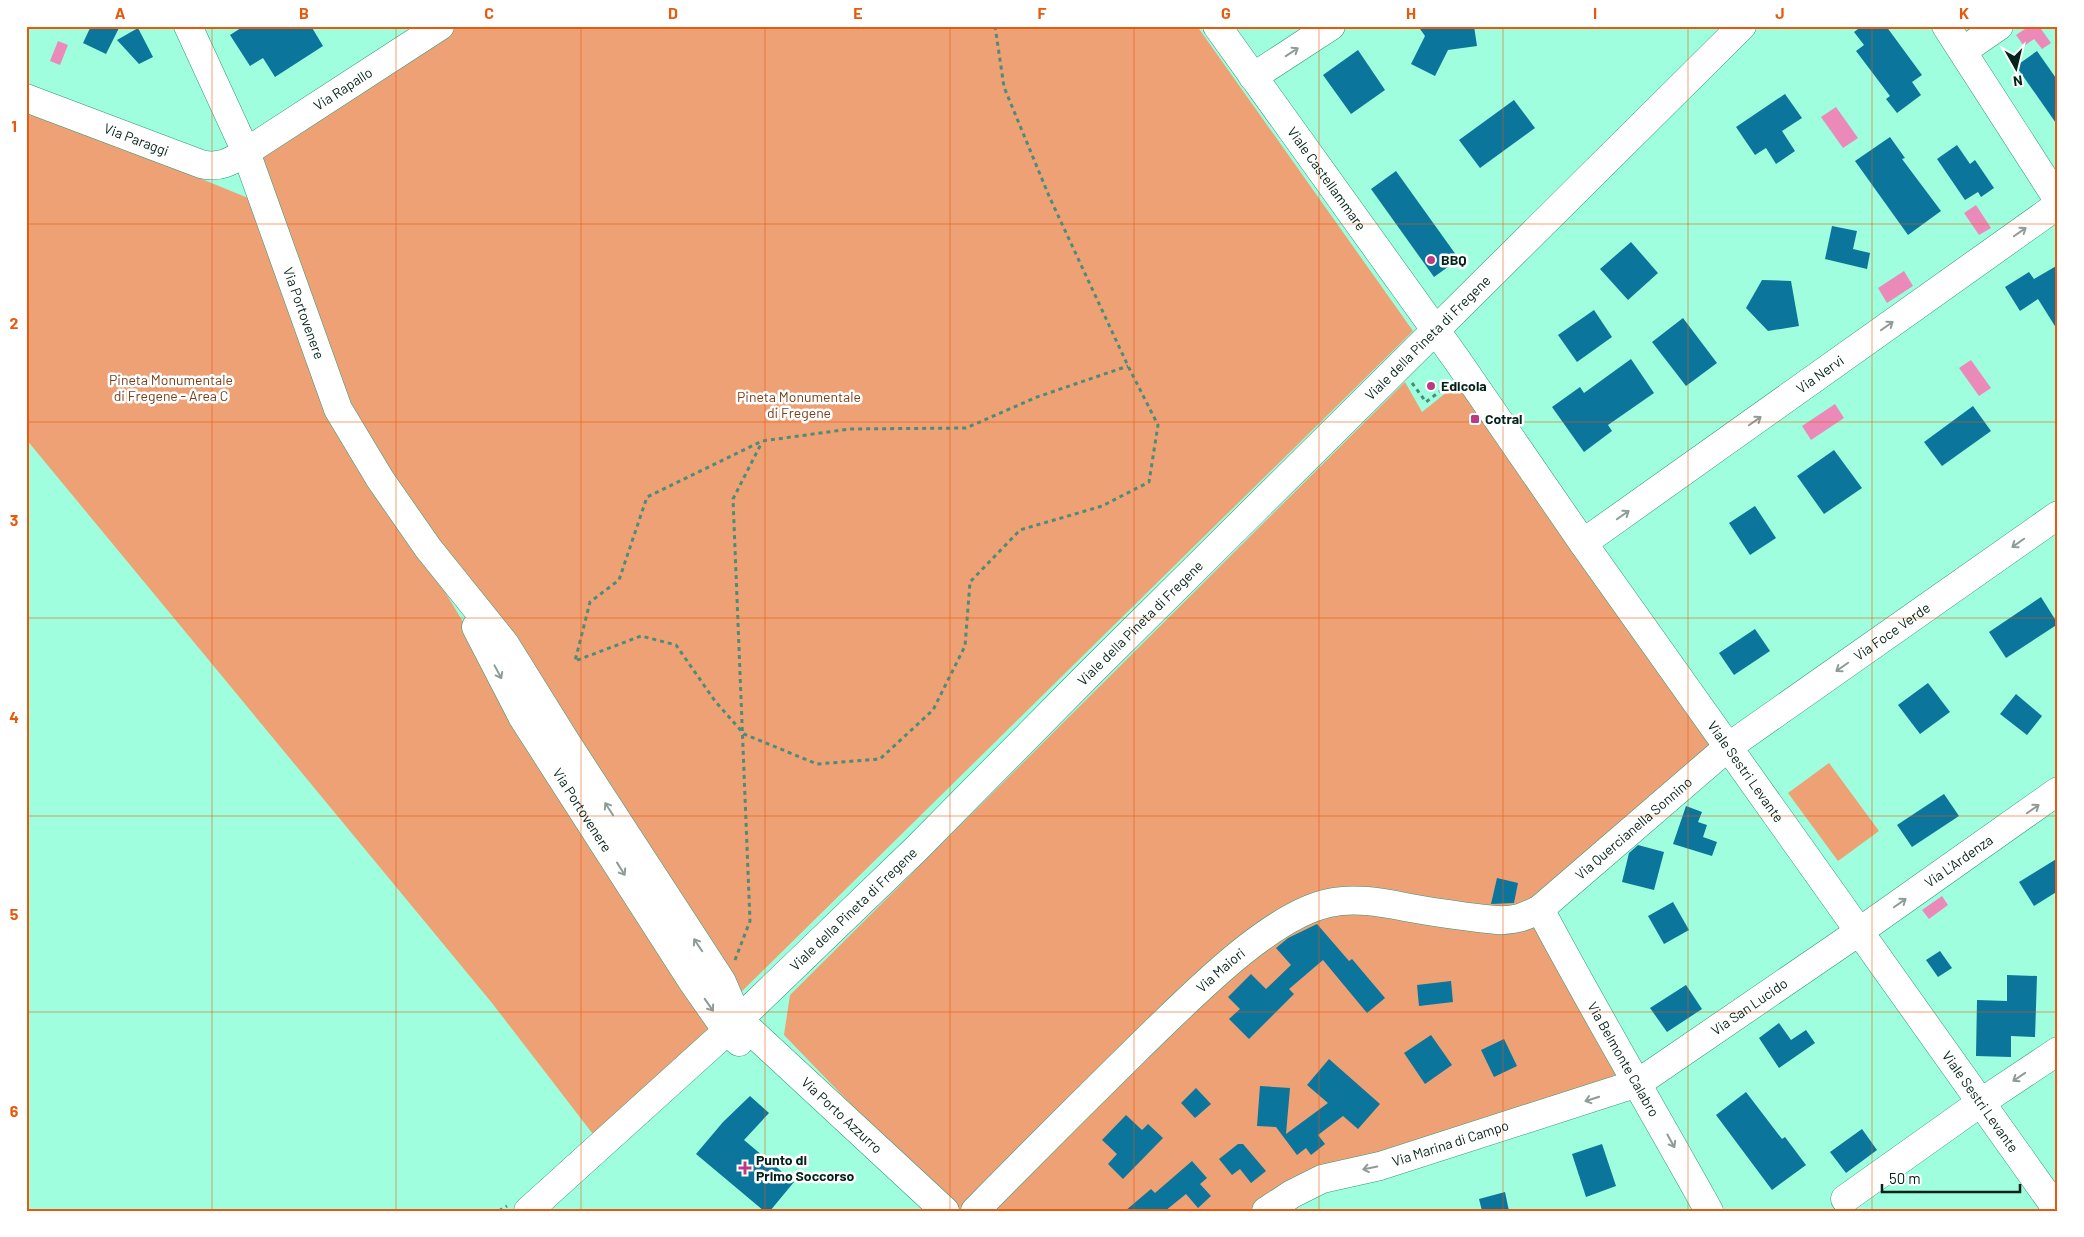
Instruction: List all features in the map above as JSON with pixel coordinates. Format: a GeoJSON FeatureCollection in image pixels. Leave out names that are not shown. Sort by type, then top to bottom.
{"type":"FeatureCollection","features":[{"type":"Feature","properties":{"kind":"street","name":"Via Portovenere"},"geometry":{"type":"LineString","coordinates":[[188,26],[246,152],[338,409],[380,479],[428,548],[505,644],[571,750],[722,982],[733,1025]]}},
{"type":"Feature","properties":{"kind":"street","name":"Via Rapallo"},"geometry":{"type":"LineString","coordinates":[[246,152],[440,26]]}},
{"type":"Feature","properties":{"kind":"street","name":"Viale Castellammare"},"geometry":{"type":"LineString","coordinates":[[1217,26],[1436,330]]}},
{"type":"Feature","properties":{"kind":"street"},"geometry":{"type":"LineString","coordinates":[[1253,77],[1331,26]]}},
{"type":"Feature","properties":{"kind":"street","name":"Viale della Pineta di Fregene"},"geometry":{"type":"LineString","coordinates":[[528,1211],[733,1025],[916,849],[1742,26]]}},
{"type":"Feature","properties":{"kind":"street"},"geometry":{"type":"LineString","coordinates":[[1946,26],[2058,200]]}},
{"type":"Feature","properties":{"kind":"street"},"geometry":{"type":"LineString","coordinates":[[1963,51],[1999,26]]}},
{"type":"Feature","properties":{"kind":"street","name":"Via Paraggi"},"geometry":{"type":"LineString","coordinates":[[26,98],[205,165],[226,163],[246,152]]}},
{"type":"Feature","properties":{"kind":"street","name":"Via Nervi"},"geometry":{"type":"LineString","coordinates":[[1583,543],[2058,205]]}},
{"type":"Feature","properties":{"kind":"street","name":"Viale Sestri Levante"},"geometry":{"type":"LineString","coordinates":[[1436,330],[1583,543],[2058,1211]]}},
{"type":"Feature","properties":{"kind":"street","name":"Via Foce Verde"},"geometry":{"type":"LineString","coordinates":[[1728,747],[2058,515]]}},
{"type":"Feature","properties":{"kind":"street","name":"Via Portovenere"},"geometry":{"type":"LineString","coordinates":[[455,580],[488,653],[523,718],[692,981],[733,1025]]}},
{"type":"Feature","properties":{"kind":"street","name":"Via Quercianella Sonnino"},"geometry":{"type":"LineString","coordinates":[[1540,909],[1728,747]]}},
{"type":"Feature","properties":{"kind":"street","name":"Via L'Ardenza"},"geometry":{"type":"LineString","coordinates":[[1860,931],[2058,791]]}},
{"type":"Feature","properties":{"kind":"street","name":"Via Maiori"},"geometry":{"type":"LineString","coordinates":[[975,1211],[1057,1127],[1198,990],[1258,941],[1295,916],[1311,908],[1329,903],[1354,901],[1377,902],[1497,920],[1514,920],[1540,909]]}},
{"type":"Feature","properties":{"kind":"street","name":"Via Belmonte Calabro"},"geometry":{"type":"LineString","coordinates":[[1540,909],[1580,986],[1638,1083],[1709,1211]]}},
{"type":"Feature","properties":{"kind":"street","name":"Via San Lucido"},"geometry":{"type":"LineString","coordinates":[[1638,1083],[1860,931]]}},
{"type":"Feature","properties":{"kind":"street","name":"Via Porto Azzurro"},"geometry":{"type":"LineString","coordinates":[[733,1025],[911,1199],[930,1211]]}},
{"type":"Feature","properties":{"kind":"street","name":"Via Porto Azzurro"},"geometry":{"type":"LineString","coordinates":[[733,1025],[945,1211]]}},
{"type":"Feature","properties":{"kind":"street"},"geometry":{"type":"LineString","coordinates":[[1846,1199],[1980,1103],[2058,1051]]}},
{"type":"Feature","properties":{"kind":"street","name":"Via Marina di Campo"},"geometry":{"type":"LineString","coordinates":[[1266,1211],[1292,1194],[1322,1179],[1380,1166],[1638,1083]]}},
{"type":"Feature","properties":{"kind":"path"},"geometry":{"type":"LineString","coordinates":[[995,26],[1004,87],[1049,196],[1128,366],[1158,425],[1149,482],[1102,506],[1020,530],[970,582],[965,646],[933,710],[880,759],[817,764],[744,734],[715,701],[676,645],[641,636],[575,662],[590,602],[619,580],[647,497],[762,441],[850,429],[966,428],[1037,397],[1128,366]]}},
{"type":"Feature","properties":{"kind":"path"},"geometry":{"type":"LineString","coordinates":[[1400,366],[1426,402],[1453,382]]}},
{"type":"Feature","properties":{"kind":"path"},"geometry":{"type":"LineString","coordinates":[[722,982],[728,978],[750,921],[744,734],[733,499],[762,441]]}},
{"type":"Feature","properties":{"kind":"green space","name":"Pineta Monumentale di Fregene"},"geometry":{"type":"Polygon","coordinates":[[[450,26],[1197,26],[1413,331],[738,995],[344,407],[246,152],[450,26]]]}},
{"type":"Feature","properties":{"kind":"green space","name":"Pineta Monumentale di Fregene - Area C"},"geometry":{"type":"Polygon","coordinates":[[[26,107],[258,202],[407,529],[474,640],[725,1031],[599,1142],[492,1003],[26,439],[26,107]]]}},
{"type":"Feature","properties":{"kind":"green space"},"geometry":{"type":"Polygon","coordinates":[[[1405,382],[1422,412],[1457,384],[1722,747],[1525,914],[1321,899],[971,1211],[954,1211],[784,1035],[790,995],[1405,382]]]}},
{"type":"Feature","properties":{"kind":"green space"},"geometry":{"type":"Polygon","coordinates":[[[1829,763],[1879,831],[1838,861],[1788,793],[1829,763]]]}},
{"type":"Feature","properties":{"kind":"green space"},"geometry":{"type":"Polygon","coordinates":[[[1540,909],[1638,1083],[1322,1179],[1280,1211],[976,1211],[1295,916],[1540,909]]]}},
{"type":"Feature","properties":{"kind":"shaded area"},"geometry":{"type":"Polygon","coordinates":[[[2028,27],[2041,29],[2051,43],[2042,49],[2034,39],[2024,46],[2016,35],[2028,27]]]}},
{"type":"Feature","properties":{"kind":"shaded area"},"geometry":{"type":"Polygon","coordinates":[[[58,41],[68,45],[60,65],[50,61],[58,41]]]}},
{"type":"Feature","properties":{"kind":"shaded area"},"geometry":{"type":"Polygon","coordinates":[[[1836,107],[1858,138],[1843,148],[1821,117],[1836,107]]]}},
{"type":"Feature","properties":{"kind":"shaded area"},"geometry":{"type":"Polygon","coordinates":[[[1976,205],[1991,228],[1979,235],[1964,213],[1976,205]]]}},
{"type":"Feature","properties":{"kind":"shaded area"},"geometry":{"type":"Polygon","coordinates":[[[1904,271],[1913,286],[1887,303],[1878,288],[1904,271]]]}},
{"type":"Feature","properties":{"kind":"shaded area"},"geometry":{"type":"Polygon","coordinates":[[[1971,360],[1991,388],[1979,396],[1959,368],[1971,360]]]}},
{"type":"Feature","properties":{"kind":"shaded area"},"geometry":{"type":"Polygon","coordinates":[[[1835,404],[1844,418],[1811,440],[1802,426],[1835,404]]]}},
{"type":"Feature","properties":{"kind":"shaded area"},"geometry":{"type":"Polygon","coordinates":[[[1942,896],[1948,905],[1929,919],[1922,910],[1942,896]]]}},
{"type":"Feature","properties":{"kind":"building"},"geometry":{"type":"Polygon","coordinates":[[[91,26],[120,26],[106,54],[83,43],[91,26]]]}},
{"type":"Feature","properties":{"kind":"building"},"geometry":{"type":"Polygon","coordinates":[[[244,26],[311,26],[323,46],[275,77],[263,58],[250,66],[230,35],[244,26]]]}},
{"type":"Feature","properties":{"kind":"building"},"geometry":{"type":"Polygon","coordinates":[[[1418,26],[1474,26],[1477,46],[1448,50],[1435,76],[1411,64],[1425,36],[1418,26]]]}},
{"type":"Feature","properties":{"kind":"building"},"geometry":{"type":"Polygon","coordinates":[[[1862,26],[1886,26],[1922,75],[1912,82],[1921,95],[1897,113],[1886,99],[1890,96],[1856,51],[1864,45],[1854,32],[1862,26]]]}},
{"type":"Feature","properties":{"kind":"building"},"geometry":{"type":"Polygon","coordinates":[[[138,28],[153,57],[139,64],[117,40],[138,28]]]}},
{"type":"Feature","properties":{"kind":"building"},"geometry":{"type":"Polygon","coordinates":[[[1358,50],[1385,90],[1351,114],[1323,75],[1358,50]]]}},
{"type":"Feature","properties":{"kind":"building"},"geometry":{"type":"Polygon","coordinates":[[[2037,51],[2058,81],[2058,126],[2016,66],[2037,51]]]}},
{"type":"Feature","properties":{"kind":"building"},"geometry":{"type":"Polygon","coordinates":[[[1785,94],[1802,118],[1782,131],[1795,151],[1776,164],[1766,148],[1755,155],[1736,127],[1785,94]]]}},
{"type":"Feature","properties":{"kind":"building"},"geometry":{"type":"Polygon","coordinates":[[[1514,100],[1535,128],[1480,168],[1459,140],[1514,100]]]}},
{"type":"Feature","properties":{"kind":"building"},"geometry":{"type":"Polygon","coordinates":[[[1890,137],[1905,158],[1902,159],[1941,211],[1908,235],[1855,161],[1890,137]]]}},
{"type":"Feature","properties":{"kind":"building"},"geometry":{"type":"Polygon","coordinates":[[[1957,145],[1970,164],[1975,160],[1994,188],[1981,197],[1978,192],[1965,200],[1937,159],[1957,145]]]}},
{"type":"Feature","properties":{"kind":"building"},"geometry":{"type":"Polygon","coordinates":[[[1396,171],[1459,259],[1434,277],[1371,189],[1396,171]]]}},
{"type":"Feature","properties":{"kind":"building"},"geometry":{"type":"Polygon","coordinates":[[[1832,226],[1857,231],[1853,249],[1870,253],[1867,269],[1825,259],[1832,226]]]}},
{"type":"Feature","properties":{"kind":"building"},"geometry":{"type":"Polygon","coordinates":[[[1631,242],[1658,273],[1628,300],[1600,269],[1631,242]]]}},
{"type":"Feature","properties":{"kind":"building"},"geometry":{"type":"Polygon","coordinates":[[[2058,265],[2058,331],[2038,299],[2020,311],[2005,287],[2029,272],[2034,279],[2058,265]]]}},
{"type":"Feature","properties":{"kind":"building"},"geometry":{"type":"Polygon","coordinates":[[[1762,280],[1791,281],[1799,326],[1768,331],[1746,308],[1762,280]]]}},
{"type":"Feature","properties":{"kind":"building"},"geometry":{"type":"Polygon","coordinates":[[[1594,310],[1612,337],[1577,362],[1558,335],[1594,310]]]}},
{"type":"Feature","properties":{"kind":"building"},"geometry":{"type":"Polygon","coordinates":[[[1683,318],[1717,363],[1686,386],[1652,342],[1683,318]]]}},
{"type":"Feature","properties":{"kind":"building"},"geometry":{"type":"Polygon","coordinates":[[[1631,359],[1654,393],[1608,425],[1612,431],[1584,452],[1552,407],[1580,387],[1584,393],[1631,359]]]}},
{"type":"Feature","properties":{"kind":"building"},"geometry":{"type":"Polygon","coordinates":[[[1973,406],[1991,431],[1942,466],[1924,442],[1973,406]]]}},
{"type":"Feature","properties":{"kind":"building"},"geometry":{"type":"Polygon","coordinates":[[[1834,450],[1862,488],[1824,514],[1797,476],[1834,450]]]}},
{"type":"Feature","properties":{"kind":"building"},"geometry":{"type":"Polygon","coordinates":[[[1755,506],[1776,538],[1750,555],[1729,523],[1755,506]]]}},
{"type":"Feature","properties":{"kind":"building"},"geometry":{"type":"Polygon","coordinates":[[[2041,597],[2058,624],[2006,658],[1989,632],[2041,597]]]}},
{"type":"Feature","properties":{"kind":"building"},"geometry":{"type":"Polygon","coordinates":[[[1755,629],[1770,651],[1734,675],[1719,653],[1755,629]]]}},
{"type":"Feature","properties":{"kind":"building"},"geometry":{"type":"Polygon","coordinates":[[[1928,683],[1950,712],[1920,734],[1898,705],[1928,683]]]}},
{"type":"Feature","properties":{"kind":"building"},"geometry":{"type":"Polygon","coordinates":[[[2016,694],[2042,716],[2027,735],[2000,714],[2016,694]]]}},
{"type":"Feature","properties":{"kind":"building"},"geometry":{"type":"Polygon","coordinates":[[[1944,794],[1959,816],[1912,847],[1897,825],[1944,794]]]}},
{"type":"Feature","properties":{"kind":"building"},"geometry":{"type":"Polygon","coordinates":[[[1686,806],[1702,812],[1698,822],[1707,825],[1703,837],[1717,842],[1712,856],[1673,844],[1686,806]]]}},
{"type":"Feature","properties":{"kind":"building"},"geometry":{"type":"Polygon","coordinates":[[[1638,845],[1664,852],[1654,890],[1622,882],[1629,853],[1638,845]]]}},
{"type":"Feature","properties":{"kind":"building"},"geometry":{"type":"Polygon","coordinates":[[[2058,858],[2058,891],[2034,906],[2019,882],[2058,858]]]}},
{"type":"Feature","properties":{"kind":"building"},"geometry":{"type":"Polygon","coordinates":[[[1497,878],[1518,883],[1514,903],[1491,904],[1497,878]]]}},
{"type":"Feature","properties":{"kind":"building"},"geometry":{"type":"Polygon","coordinates":[[[1673,902],[1689,930],[1664,944],[1648,916],[1673,902]]]}},
{"type":"Feature","properties":{"kind":"building"},"geometry":{"type":"Polygon","coordinates":[[[1317,924],[1349,961],[1352,959],[1385,998],[1367,1013],[1323,960],[1289,989],[1294,994],[1249,1039],[1229,1019],[1240,1009],[1228,997],[1251,974],[1266,989],[1291,965],[1276,948],[1288,938],[1317,924]]]}},
{"type":"Feature","properties":{"kind":"building"},"geometry":{"type":"Polygon","coordinates":[[[1940,951],[1952,968],[1938,977],[1926,960],[1940,951]]]}},
{"type":"Feature","properties":{"kind":"building"},"geometry":{"type":"Polygon","coordinates":[[[2007,975],[2037,976],[2035,1037],[2011,1036],[2011,1057],[1976,1056],[1977,1000],[2007,1001],[2007,975]]]}},
{"type":"Feature","properties":{"kind":"building"},"geometry":{"type":"Polygon","coordinates":[[[1451,981],[1453,1002],[1419,1006],[1417,985],[1451,981]]]}},
{"type":"Feature","properties":{"kind":"building"},"geometry":{"type":"Polygon","coordinates":[[[1686,985],[1702,1009],[1667,1032],[1650,1008],[1686,985]]]}},
{"type":"Feature","properties":{"kind":"building"},"geometry":{"type":"Polygon","coordinates":[[[1779,1023],[1791,1040],[1806,1030],[1815,1043],[1779,1068],[1759,1038],[1779,1023]]]}},
{"type":"Feature","properties":{"kind":"building"},"geometry":{"type":"Polygon","coordinates":[[[1431,1035],[1452,1065],[1425,1084],[1404,1053],[1431,1035]]]}},
{"type":"Feature","properties":{"kind":"building"},"geometry":{"type":"Polygon","coordinates":[[[1504,1039],[1517,1066],[1494,1077],[1481,1050],[1504,1039]]]}},
{"type":"Feature","properties":{"kind":"building"},"geometry":{"type":"Polygon","coordinates":[[[1329,1059],[1380,1104],[1358,1129],[1343,1116],[1318,1135],[1325,1144],[1311,1155],[1306,1148],[1297,1155],[1276,1127],[1257,1126],[1260,1086],[1290,1088],[1286,1134],[1328,1103],[1307,1085],[1329,1059]]]}},
{"type":"Feature","properties":{"kind":"building"},"geometry":{"type":"Polygon","coordinates":[[[1196,1088],[1211,1104],[1195,1118],[1181,1103],[1196,1088]]]}},
{"type":"Feature","properties":{"kind":"building"},"geometry":{"type":"Polygon","coordinates":[[[1746,1092],[1782,1139],[1785,1137],[1806,1165],[1772,1190],[1716,1115],[1746,1092]]]}},
{"type":"Feature","properties":{"kind":"building","name":"Punto di Primo Soccorso"},"geometry":{"type":"Polygon","coordinates":[[[750,1096],[769,1113],[744,1140],[794,1182],[770,1211],[764,1211],[696,1154],[723,1122],[750,1096]]]}},
{"type":"Feature","properties":{"kind":"building"},"geometry":{"type":"Polygon","coordinates":[[[1126,1115],[1142,1130],[1148,1124],[1163,1138],[1123,1179],[1108,1164],[1117,1154],[1102,1140],[1126,1115]]]}},
{"type":"Feature","properties":{"kind":"building"},"geometry":{"type":"Polygon","coordinates":[[[1862,1129],[1877,1150],[1846,1173],[1830,1152],[1862,1129]]]}},
{"type":"Feature","properties":{"kind":"building"},"geometry":{"type":"Polygon","coordinates":[[[1238,1144],[1243,1144],[1266,1171],[1251,1183],[1240,1169],[1232,1175],[1219,1159],[1238,1144]]]}},
{"type":"Feature","properties":{"kind":"building"},"geometry":{"type":"Polygon","coordinates":[[[1602,1144],[1616,1186],[1586,1197],[1572,1154],[1602,1144]]]}},
{"type":"Feature","properties":{"kind":"building"},"geometry":{"type":"Polygon","coordinates":[[[1192,1161],[1207,1178],[1200,1184],[1211,1196],[1198,1208],[1186,1194],[1165,1211],[1125,1211],[1151,1189],[1155,1193],[1192,1161]]]}},
{"type":"Feature","properties":{"kind":"building"},"geometry":{"type":"Polygon","coordinates":[[[1505,1192],[1509,1211],[1482,1211],[1479,1199],[1505,1192]]]}},
{"type":"Feature","properties":{"kind":"place","name":"BBQ"},"geometry":{"type":"Point","coordinates":[1431,260]}},
{"type":"Feature","properties":{"kind":"place","name":"Edicola"},"geometry":{"type":"Point","coordinates":[1431,386]}},
{"type":"Feature","properties":{"kind":"place","name":"Cotral"},"geometry":{"type":"Point","coordinates":[1475,419]}},
{"type":"Feature","properties":{"kind":"place","name":"Punto di Primo Soccorso"},"geometry":{"type":"Point","coordinates":[745,1168]}}]}
